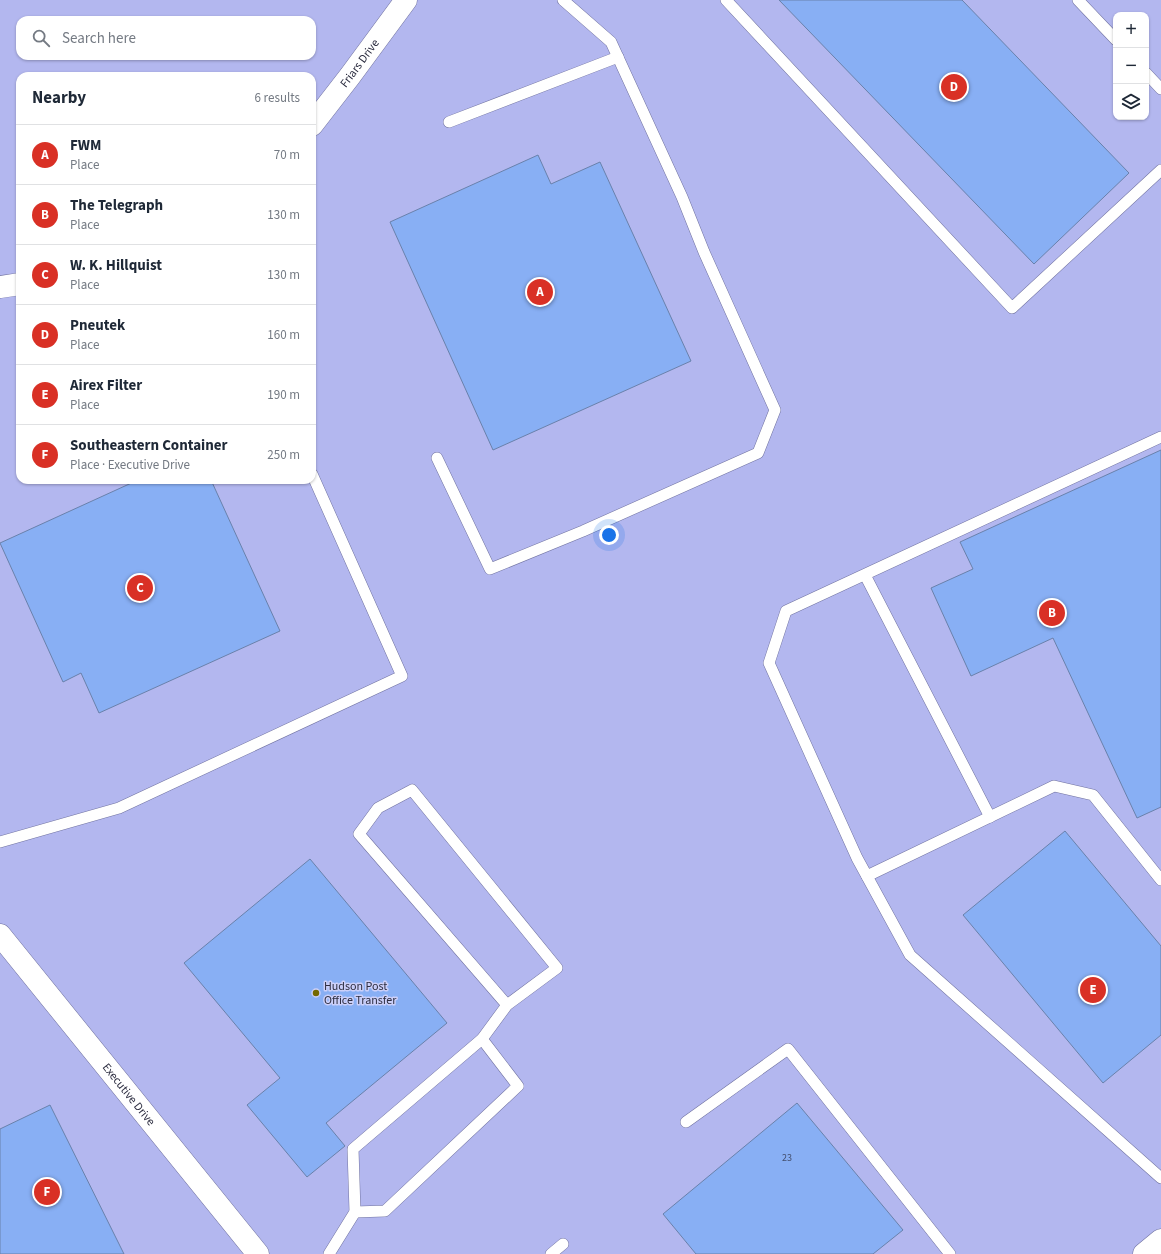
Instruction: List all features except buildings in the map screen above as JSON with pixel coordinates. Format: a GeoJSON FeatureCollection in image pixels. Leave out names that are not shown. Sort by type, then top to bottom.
{"type":"FeatureCollection","features":[{"type":"Feature","properties":{"kind":"street","name":"Friars Drive"},"geometry":{"type":"LineString","coordinates":[[316,120],[406,0]]}},
{"type":"Feature","properties":{"kind":"street"},"geometry":{"type":"LineString","coordinates":[[0,287],[16,285]]}},
{"type":"Feature","properties":{"kind":"street","name":"Executive Drive"},"geometry":{"type":"LineString","coordinates":[[0,935],[256,1253]]}},
{"type":"Feature","properties":{"kind":"street"},"geometry":{"type":"LineString","coordinates":[[1144,1254],[1161,1240]]}},
{"type":"Feature","properties":{"kind":"lane"},"geometry":{"type":"LineString","coordinates":[[437,458],[490,570],[583,531],[758,453],[775,410],[707,259],[682,197],[611,42],[563,0]]}},
{"type":"Feature","properties":{"kind":"lane"},"geometry":{"type":"LineString","coordinates":[[726,0],[1012,308],[1161,170]]}},
{"type":"Feature","properties":{"kind":"lane"},"geometry":{"type":"LineString","coordinates":[[1078,0],[1113,37]]}},
{"type":"Feature","properties":{"kind":"lane"},"geometry":{"type":"LineString","coordinates":[[449,122],[618,57]]}},
{"type":"Feature","properties":{"kind":"lane"},"geometry":{"type":"LineString","coordinates":[[1149,76],[1161,89]]}},
{"type":"Feature","properties":{"kind":"lane"},"geometry":{"type":"LineString","coordinates":[[1161,437],[786,611],[769,662],[857,858],[910,955],[1161,1178]]}},
{"type":"Feature","properties":{"kind":"lane"},"geometry":{"type":"LineString","coordinates":[[0,842],[119,808],[402,676],[316,483]]}},
{"type":"Feature","properties":{"kind":"lane"},"geometry":{"type":"LineString","coordinates":[[865,575],[990,817]]}},
{"type":"Feature","properties":{"kind":"lane"},"geometry":{"type":"LineString","coordinates":[[868,876],[1054,786],[1092,795],[1161,880]]}},
{"type":"Feature","properties":{"kind":"lane"},"geometry":{"type":"LineString","coordinates":[[329,1254],[355,1212],[353,1149],[482,1039],[507,1005],[556,968],[412,790],[378,808],[359,834],[507,1005]]}},
{"type":"Feature","properties":{"kind":"lane"},"geometry":{"type":"LineString","coordinates":[[355,1212],[385,1211],[518,1086],[482,1039]]}},
{"type":"Feature","properties":{"kind":"lane"},"geometry":{"type":"LineString","coordinates":[[686,1122],[788,1049],[950,1254]]}},
{"type":"Feature","properties":{"kind":"lane"},"geometry":{"type":"LineString","coordinates":[[551,1254],[563,1244]]}},
{"type":"Feature","properties":{"kind":"shaded area"},"geometry":{"type":"Polygon","coordinates":[[[0,0],[1161,0],[1161,1254],[0,1254],[0,0]]]}},
{"type":"Feature","properties":{"kind":"place","name":"Pneutek"},"geometry":{"type":"Point","coordinates":[954,87]}},
{"type":"Feature","properties":{"kind":"place","name":"FWM"},"geometry":{"type":"Point","coordinates":[540,292]}},
{"type":"Feature","properties":{"kind":"place","name":"W. K. Hillquist"},"geometry":{"type":"Point","coordinates":[140,588]}},
{"type":"Feature","properties":{"kind":"place","name":"The Telegraph"},"geometry":{"type":"Point","coordinates":[1052,613]}},
{"type":"Feature","properties":{"kind":"place","name":"Airex Filter"},"geometry":{"type":"Point","coordinates":[1093,990]}},
{"type":"Feature","properties":{"kind":"place","name":"Hudson Post Office Transfer"},"geometry":{"type":"Point","coordinates":[316,993]}},
{"type":"Feature","properties":{"kind":"place","name":"Southeastern Container"},"geometry":{"type":"Point","coordinates":[47,1192]}}]}
